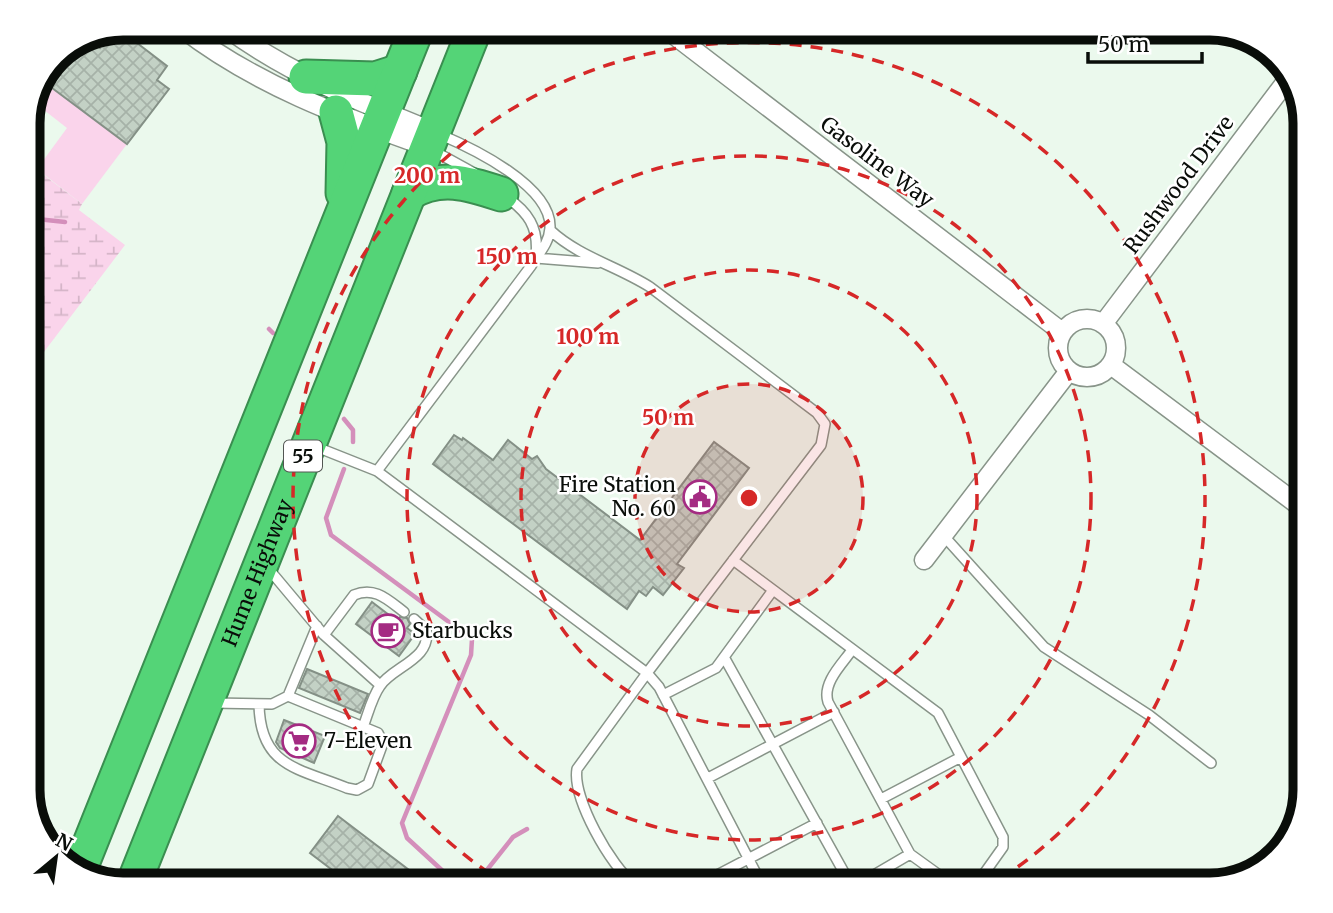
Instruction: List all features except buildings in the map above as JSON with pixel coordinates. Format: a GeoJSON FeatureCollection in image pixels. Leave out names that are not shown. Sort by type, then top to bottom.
{"type":"FeatureCollection","features":[{"type":"Feature","properties":{"kind":"highway","name":"55"},"geometry":{"type":"LineString","coordinates":[[91,841],[412,40]]}},
{"type":"Feature","properties":{"kind":"highway","name":"Hume Highway"},"geometry":{"type":"LineString","coordinates":[[137,873],[470,40]]}},
{"type":"Feature","properties":{"kind":"highway"},"geometry":{"type":"LineString","coordinates":[[306,77],[375,79],[400,71]]}},
{"type":"Feature","properties":{"kind":"highway"},"geometry":{"type":"LineString","coordinates":[[336,112],[344,142],[344,209]]}},
{"type":"Feature","properties":{"kind":"highway"},"geometry":{"type":"LineString","coordinates":[[409,193],[424,184],[442,181],[501,194]]}},
{"type":"Feature","properties":{"kind":"street"},"geometry":{"type":"LineString","coordinates":[[197,40],[216,55],[247,72],[336,112],[380,120]]}},
{"type":"Feature","properties":{"kind":"street"},"geometry":{"type":"LineString","coordinates":[[243,40],[380,120],[431,140]]}},
{"type":"Feature","properties":{"kind":"street","name":"Gasoline Way"},"geometry":{"type":"LineString","coordinates":[[681,40],[1062,332]]}},
{"type":"Feature","properties":{"kind":"street","name":"Rushwood Drive"},"geometry":{"type":"LineString","coordinates":[[1103,324],[1283,85]]}},
{"type":"Feature","properties":{"kind":"street"},"geometry":{"type":"LineString","coordinates":[[1086,318],[1103,324],[1115,338],[1116,347],[1111,365],[1096,376],[1086,377],[1069,371],[1059,357],[1062,332],[1069,325],[1086,318]]}},
{"type":"Feature","properties":{"kind":"street"},"geometry":{"type":"LineString","coordinates":[[1111,365],[1293,501]]}},
{"type":"Feature","properties":{"kind":"street"},"geometry":{"type":"LineString","coordinates":[[925,560],[1069,371]]}},
{"type":"Feature","properties":{"kind":"lane"},"geometry":{"type":"LineString","coordinates":[[431,140],[519,206],[532,222],[537,243],[536,258]]}},
{"type":"Feature","properties":{"kind":"lane"},"geometry":{"type":"LineString","coordinates":[[377,471],[536,258],[548,240],[550,230],[542,202],[523,184],[486,157],[431,140]]}},
{"type":"Feature","properties":{"kind":"lane"},"geometry":{"type":"LineString","coordinates":[[550,230],[572,248],[611,265],[650,287],[817,414],[825,424],[821,445],[577,769],[575,782],[578,796],[616,867],[622,873]]}},
{"type":"Feature","properties":{"kind":"lane"},"geometry":{"type":"LineString","coordinates":[[536,258],[611,265]]}},
{"type":"Feature","properties":{"kind":"lane"},"geometry":{"type":"LineString","coordinates":[[308,444],[377,471],[647,673],[663,695],[756,873]]}},
{"type":"Feature","properties":{"kind":"lane"},"geometry":{"type":"LineString","coordinates":[[943,535],[1044,647],[1149,716],[1211,763]]}},
{"type":"Feature","properties":{"kind":"lane"},"geometry":{"type":"LineString","coordinates":[[733,560],[938,713],[1003,837],[1003,847],[985,873]]}},
{"type":"Feature","properties":{"kind":"lane"},"geometry":{"type":"LineString","coordinates":[[262,561],[324,635],[380,685]]}},
{"type":"Feature","properties":{"kind":"lane"},"geometry":{"type":"LineString","coordinates":[[663,695],[716,668],[773,590]]}},
{"type":"Feature","properties":{"kind":"lane"},"geometry":{"type":"LineString","coordinates":[[324,635],[350,600],[361,592],[374,592],[404,612]]}},
{"type":"Feature","properties":{"kind":"lane"},"geometry":{"type":"LineString","coordinates":[[363,727],[380,685],[408,664],[425,643],[426,630],[414,619]]}},
{"type":"Feature","properties":{"kind":"lane"},"geometry":{"type":"LineString","coordinates":[[205,703],[272,704],[288,696],[317,626]]}},
{"type":"Feature","properties":{"kind":"lane"},"geometry":{"type":"LineString","coordinates":[[852,650],[828,684],[825,694],[910,854],[936,873]]}},
{"type":"Feature","properties":{"kind":"lane"},"geometry":{"type":"LineString","coordinates":[[724,657],[844,873]]}},
{"type":"Feature","properties":{"kind":"lane"},"geometry":{"type":"LineString","coordinates":[[259,705],[260,729],[264,742],[285,762],[357,790],[368,784],[383,743],[378,733],[288,696]]}},
{"type":"Feature","properties":{"kind":"lane"},"geometry":{"type":"LineString","coordinates":[[708,778],[834,712]]}},
{"type":"Feature","properties":{"kind":"lane"},"geometry":{"type":"LineString","coordinates":[[881,799],[961,757]]}},
{"type":"Feature","properties":{"kind":"lane"},"geometry":{"type":"LineString","coordinates":[[722,873],[817,823]]}},
{"type":"Feature","properties":{"kind":"lane"},"geometry":{"type":"LineString","coordinates":[[878,873],[910,854]]}},
{"type":"Feature","properties":{"kind":"green space"},"geometry":{"type":"Polygon","coordinates":[[[50,86],[127,144],[82,204],[40,171],[40,165],[67,128],[42,108],[50,86]]]}},
{"type":"Feature","properties":{"kind":"green space"},"geometry":{"type":"Polygon","coordinates":[[[40,172],[82,204],[79,210],[125,245],[40,357],[40,172]]]}},
{"type":"Feature","properties":{"kind":"waterway"},"geometry":{"type":"LineString","coordinates":[[40,219],[65,222]]}},
{"type":"Feature","properties":{"kind":"waterway"},"geometry":{"type":"LineString","coordinates":[[269,329],[273,333]]}},
{"type":"Feature","properties":{"kind":"waterway"},"geometry":{"type":"LineString","coordinates":[[344,419],[353,430],[353,442]]}},
{"type":"Feature","properties":{"kind":"waterway"},"geometry":{"type":"LineString","coordinates":[[344,469],[326,518],[331,535],[472,639],[471,655],[402,823],[407,838],[445,873]]}},
{"type":"Feature","properties":{"kind":"waterway"},"geometry":{"type":"LineString","coordinates":[[484,873],[513,837],[527,829]]}},
{"type":"Feature","properties":{"kind":"place","name":"Fire Station No. 60"},"geometry":{"type":"Point","coordinates":[700,497]}},
{"type":"Feature","properties":{"kind":"place","name":"Starbucks"},"geometry":{"type":"Point","coordinates":[388,631]}},
{"type":"Feature","properties":{"kind":"place","name":"7-Eleven"},"geometry":{"type":"Point","coordinates":[299,741]}}]}
